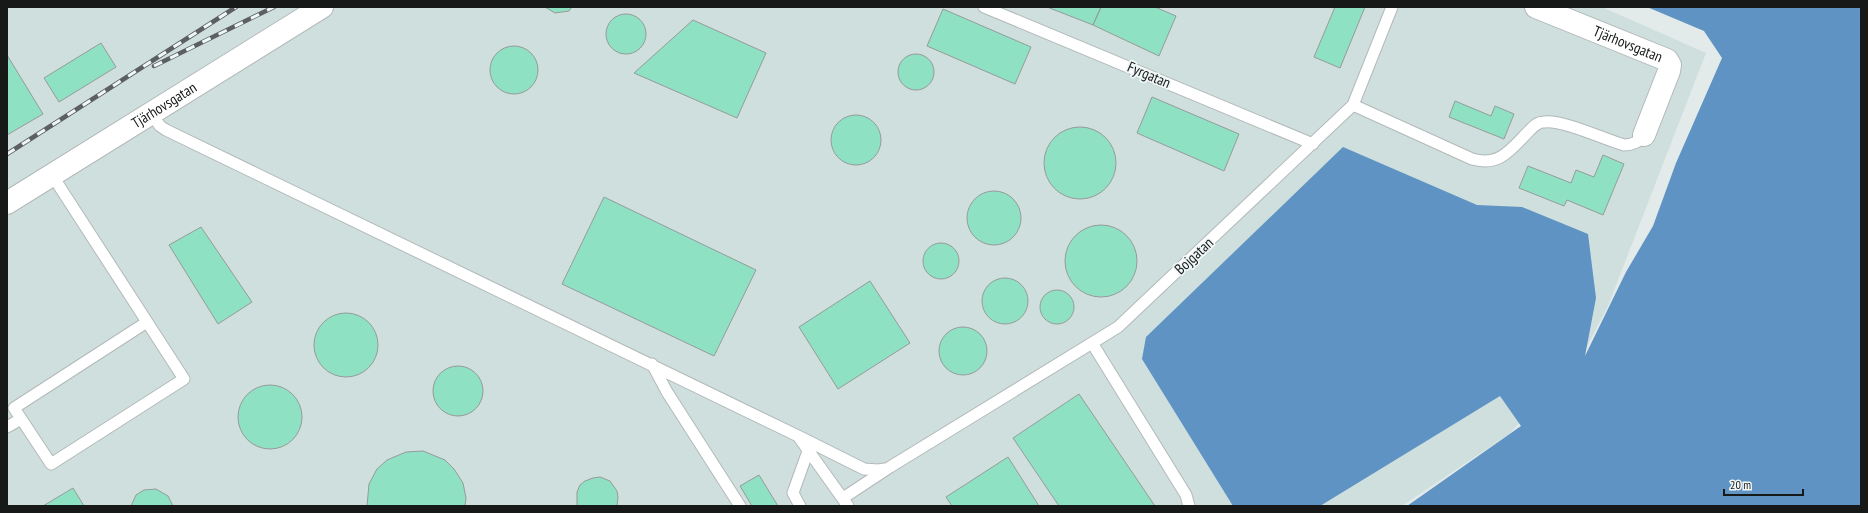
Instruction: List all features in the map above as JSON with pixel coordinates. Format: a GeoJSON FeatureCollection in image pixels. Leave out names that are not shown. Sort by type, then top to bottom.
{"type":"FeatureCollection","features":[{"type":"Feature","properties":{"kind":"street","name":"Tjärhovsgatan"},"geometry":{"type":"LineString","coordinates":[[7,203],[322,7]]}},
{"type":"Feature","properties":{"kind":"street","name":"Tjärhovsgatan"},"geometry":{"type":"LineString","coordinates":[[1536,7],[1667,60],[1670,65],[1669,71],[1644,135]]}},
{"type":"Feature","properties":{"kind":"lane","name":"Fyrgatan"},"geometry":{"type":"LineString","coordinates":[[984,7],[1313,144]]}},
{"type":"Feature","properties":{"kind":"lane","name":"Bojgatan"},"geometry":{"type":"LineString","coordinates":[[845,502],[890,467],[1118,327],[1353,106],[1392,7]]}},
{"type":"Feature","properties":{"kind":"lane"},"geometry":{"type":"LineString","coordinates":[[1353,106],[1472,159],[1483,161],[1493,161],[1501,158],[1533,127],[1542,122],[1566,126],[1624,145],[1630,145],[1638,141],[1644,135]]}},
{"type":"Feature","properties":{"kind":"lane"},"geometry":{"type":"LineString","coordinates":[[152,113],[160,126],[166,130],[652,364],[864,469],[878,470],[890,467]]}},
{"type":"Feature","properties":{"kind":"lane"},"geometry":{"type":"LineString","coordinates":[[52,175],[184,379],[51,464],[14,408],[147,322]]}},
{"type":"Feature","properties":{"kind":"lane"},"geometry":{"type":"LineString","coordinates":[[1092,343],[1186,495],[1189,506]]}},
{"type":"Feature","properties":{"kind":"lane"},"geometry":{"type":"LineString","coordinates":[[652,364],[667,392],[740,506]]}},
{"type":"Feature","properties":{"kind":"lane"},"geometry":{"type":"LineString","coordinates":[[7,427],[21,419]]}},
{"type":"Feature","properties":{"kind":"lane"},"geometry":{"type":"LineString","coordinates":[[798,436],[845,502]]}},
{"type":"Feature","properties":{"kind":"lane"},"geometry":{"type":"LineString","coordinates":[[800,506],[793,493],[808,451]]}},
{"type":"Feature","properties":{"kind":"shaded area"},"geometry":{"type":"Polygon","coordinates":[[[7,7],[1602,7],[1706,53],[1608,306],[1582,356],[1509,434],[1402,506],[7,506],[7,7]]]}},
{"type":"Feature","properties":{"kind":"water"},"geometry":{"type":"Polygon","coordinates":[[[1647,7],[1861,7],[1861,506],[1407,506],[1521,426],[1500,396],[1320,506],[1233,506],[1142,359],[1146,337],[1343,147],[1477,205],[1522,207],[1588,234],[1596,298],[1585,356],[1626,272],[1653,226],[1676,163],[1722,58],[1704,31],[1647,7]]]}},
{"type":"Feature","properties":{"kind":"building"},"geometry":{"type":"Polygon","coordinates":[[[545,7],[572,7],[569,11],[555,13],[545,7]]]}},
{"type":"Feature","properties":{"kind":"building"},"geometry":{"type":"Polygon","coordinates":[[[1047,7],[1101,7],[1093,25],[1047,7]]]}},
{"type":"Feature","properties":{"kind":"building"},"geometry":{"type":"Polygon","coordinates":[[[1101,7],[1155,7],[1176,16],[1159,56],[1093,25],[1101,7]]]}},
{"type":"Feature","properties":{"kind":"building"},"geometry":{"type":"Polygon","coordinates":[[[1335,7],[1365,7],[1340,68],[1314,57],[1335,7]]]}},
{"type":"Feature","properties":{"kind":"building"},"geometry":{"type":"Polygon","coordinates":[[[943,9],[1031,47],[1015,84],[927,46],[943,9]]]}},
{"type":"Feature","properties":{"kind":"building"},"geometry":{"type":"Polygon","coordinates":[[[626,14],[640,20],[646,34],[640,48],[626,54],[612,48],[606,34],[612,20],[626,14]]]}},
{"type":"Feature","properties":{"kind":"building"},"geometry":{"type":"Polygon","coordinates":[[[693,20],[766,53],[737,118],[634,73],[693,20]]]}},
{"type":"Feature","properties":{"kind":"building"},"geometry":{"type":"Polygon","coordinates":[[[101,43],[116,67],[59,102],[44,78],[101,43]]]}},
{"type":"Feature","properties":{"kind":"building"},"geometry":{"type":"Polygon","coordinates":[[[509,46],[519,46],[531,53],[538,65],[538,75],[531,87],[519,94],[509,94],[501,90],[494,83],[490,75],[490,65],[494,57],[501,50],[509,46]]]}},
{"type":"Feature","properties":{"kind":"building"},"geometry":{"type":"Polygon","coordinates":[[[920,54],[929,59],[933,65],[933,79],[929,85],[920,90],[912,90],[903,85],[899,79],[898,68],[903,59],[909,55],[920,54]]]}},
{"type":"Feature","properties":{"kind":"building"},"geometry":{"type":"Polygon","coordinates":[[[7,55],[43,114],[7,135],[7,55]]]}},
{"type":"Feature","properties":{"kind":"building"},"geometry":{"type":"Polygon","coordinates":[[[1152,97],[1239,134],[1224,171],[1137,133],[1152,97]]]}},
{"type":"Feature","properties":{"kind":"building"},"geometry":{"type":"Polygon","coordinates":[[[1455,101],[1491,116],[1495,106],[1514,114],[1504,139],[1449,117],[1455,101]]]}},
{"type":"Feature","properties":{"kind":"building"},"geometry":{"type":"Polygon","coordinates":[[[851,115],[861,115],[874,122],[881,135],[881,145],[874,158],[861,165],[851,165],[842,161],[835,154],[831,145],[831,135],[835,126],[842,119],[851,115]]]}},
{"type":"Feature","properties":{"kind":"building"},"geometry":{"type":"Polygon","coordinates":[[[1080,127],[1100,133],[1110,143],[1116,163],[1110,183],[1100,193],[1080,199],[1060,193],[1050,183],[1044,163],[1050,143],[1060,133],[1080,127]]]}},
{"type":"Feature","properties":{"kind":"building"},"geometry":{"type":"Polygon","coordinates":[[[1603,155],[1624,164],[1603,215],[1567,200],[1564,206],[1519,188],[1528,166],[1571,183],[1576,170],[1594,177],[1603,155]]]}},
{"type":"Feature","properties":{"kind":"building"},"geometry":{"type":"Polygon","coordinates":[[[994,191],[1004,193],[1013,199],[1019,208],[1021,218],[1019,228],[1013,237],[1004,243],[994,245],[984,243],[975,237],[969,228],[967,218],[969,208],[975,199],[984,193],[994,191]]]}},
{"type":"Feature","properties":{"kind":"building"},"geometry":{"type":"Polygon","coordinates":[[[604,197],[756,270],[714,356],[562,284],[604,197]]]}},
{"type":"Feature","properties":{"kind":"building"},"geometry":{"type":"Polygon","coordinates":[[[1101,225],[1121,231],[1131,241],[1137,261],[1131,281],[1121,291],[1101,297],[1081,291],[1071,281],[1065,261],[1071,241],[1081,231],[1101,225]]]}},
{"type":"Feature","properties":{"kind":"building"},"geometry":{"type":"Polygon","coordinates":[[[201,227],[252,302],[218,324],[169,245],[201,227]]]}},
{"type":"Feature","properties":{"kind":"building"},"geometry":{"type":"Polygon","coordinates":[[[941,243],[951,246],[956,251],[959,261],[956,271],[951,276],[941,279],[931,276],[926,271],[923,261],[926,251],[931,246],[941,243]]]}},
{"type":"Feature","properties":{"kind":"building"},"geometry":{"type":"Polygon","coordinates":[[[1010,278],[1014,279],[1024,288],[1027,292],[1027,310],[1018,320],[1010,324],[1000,324],[992,320],[983,310],[982,296],[986,288],[996,279],[1010,278]]]}},
{"type":"Feature","properties":{"kind":"building"},"geometry":{"type":"Polygon","coordinates":[[[870,281],[910,343],[838,389],[799,327],[870,281]]]}},
{"type":"Feature","properties":{"kind":"building"},"geometry":{"type":"Polygon","coordinates":[[[1057,290],[1069,295],[1074,307],[1069,319],[1057,324],[1045,319],[1040,307],[1045,295],[1057,290]]]}},
{"type":"Feature","properties":{"kind":"building"},"geometry":{"type":"Polygon","coordinates":[[[340,313],[352,313],[369,322],[376,333],[378,345],[376,357],[369,368],[352,377],[340,377],[328,372],[319,363],[314,351],[314,339],[319,327],[328,318],[340,313]]]}},
{"type":"Feature","properties":{"kind":"building"},"geometry":{"type":"Polygon","coordinates":[[[958,327],[968,327],[980,334],[987,346],[987,356],[980,368],[968,375],[958,375],[950,371],[943,364],[939,356],[939,346],[943,338],[950,331],[958,327]]]}},
{"type":"Feature","properties":{"kind":"building"},"geometry":{"type":"Polygon","coordinates":[[[453,366],[463,366],[476,373],[483,386],[483,396],[476,409],[463,416],[453,416],[444,412],[437,405],[433,396],[433,386],[437,377],[444,370],[453,366]]]}},
{"type":"Feature","properties":{"kind":"building"},"geometry":{"type":"Polygon","coordinates":[[[264,385],[276,385],[293,394],[300,405],[302,417],[300,429],[293,440],[276,449],[264,449],[252,444],[243,435],[238,423],[238,411],[243,399],[252,390],[264,385]]]}},
{"type":"Feature","properties":{"kind":"building"},"geometry":{"type":"Polygon","coordinates":[[[1079,394],[1155,506],[1059,506],[1013,438],[1079,394]]]}},
{"type":"Feature","properties":{"kind":"building"},"geometry":{"type":"Polygon","coordinates":[[[423,451],[445,460],[454,469],[463,483],[466,498],[465,506],[367,506],[369,484],[377,469],[387,460],[406,452],[423,451]]]}},
{"type":"Feature","properties":{"kind":"building"},"geometry":{"type":"Polygon","coordinates":[[[1008,457],[1039,506],[952,506],[946,497],[1008,457]]]}},
{"type":"Feature","properties":{"kind":"building"},"geometry":{"type":"Polygon","coordinates":[[[759,475],[778,506],[752,506],[740,486],[759,475]]]}},
{"type":"Feature","properties":{"kind":"building"},"geometry":{"type":"Polygon","coordinates":[[[600,477],[610,481],[617,491],[617,506],[577,506],[577,492],[580,485],[585,481],[600,477]]]}},
{"type":"Feature","properties":{"kind":"building"},"geometry":{"type":"Polygon","coordinates":[[[73,488],[84,506],[43,506],[73,488]]]}},
{"type":"Feature","properties":{"kind":"building"},"geometry":{"type":"Polygon","coordinates":[[[156,489],[168,496],[173,506],[131,506],[136,495],[144,490],[156,489]]]}},
{"type":"Feature","properties":{"kind":"railway"},"geometry":{"type":"LineString","coordinates":[[7,154],[236,7]]}},
{"type":"Feature","properties":{"kind":"railway"},"geometry":{"type":"LineString","coordinates":[[154,66],[274,7]]}}]}
